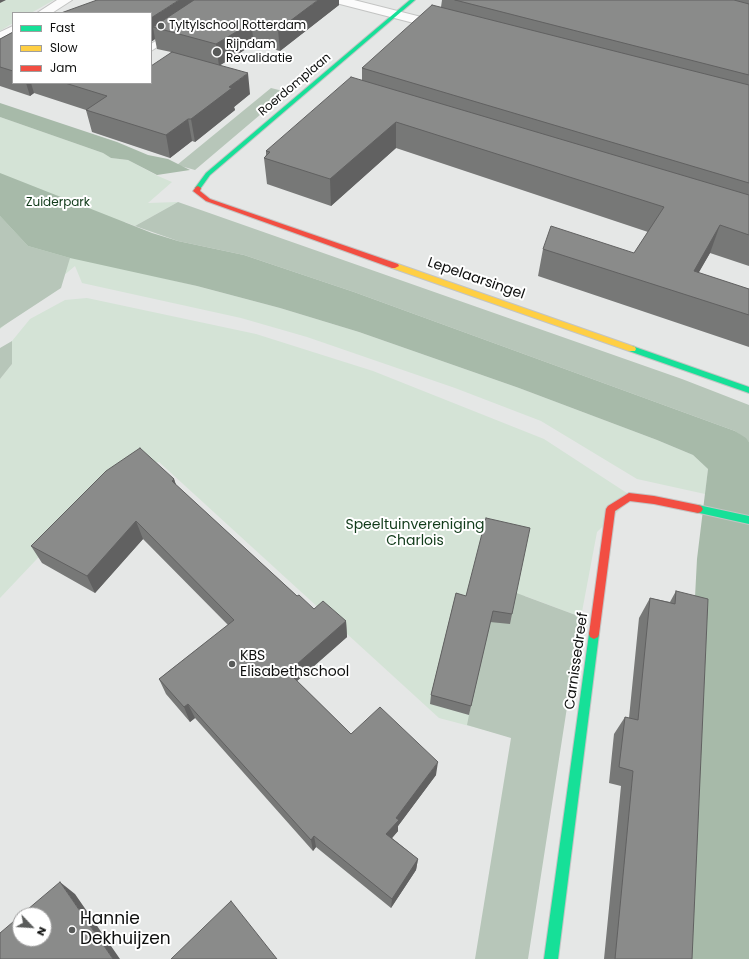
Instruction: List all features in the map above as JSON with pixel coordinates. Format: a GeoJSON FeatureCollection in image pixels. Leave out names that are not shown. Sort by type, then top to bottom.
{"type":"FeatureCollection","features":[{"type":"Feature","properties":{"kind":"street"},"geometry":{"type":"LineString","coordinates":[[45,12],[66,0]]}},
{"type":"Feature","properties":{"kind":"street"},"geometry":{"type":"LineString","coordinates":[[340,0],[458,30]]}},
{"type":"Feature","properties":{"kind":"street","name":"Roerdomplaan"},"geometry":{"type":"LineString","coordinates":[[196,191],[208,174],[318,86],[413,0]]}},
{"type":"Feature","properties":{"kind":"street"},"geometry":{"type":"LineString","coordinates":[[0,37],[12,31]]}},
{"type":"Feature","properties":{"kind":"street","name":"Lepelaarsingel"},"geometry":{"type":"LineString","coordinates":[[196,191],[208,200],[749,390]]}},
{"type":"Feature","properties":{"kind":"street","name":"Carnissedreef"},"geometry":{"type":"LineString","coordinates":[[551,959],[611,509],[629,497],[654,500],[749,520]]}},
{"type":"Feature","properties":{"kind":"lane"},"geometry":{"type":"LineString","coordinates":[[152,47],[180,29]]}},
{"type":"Feature","properties":{"kind":"green space"},"geometry":{"type":"Polygon","coordinates":[[[0,0],[54,0],[33,12],[12,12],[12,24],[0,31],[0,0]]]}},
{"type":"Feature","properties":{"kind":"green space","name":"Zuiderpark"},"geometry":{"type":"Polygon","coordinates":[[[0,117],[103,153],[111,158],[128,160],[172,182],[148,203],[178,202],[135,226],[125,222],[112,266],[197,286],[280,308],[359,332],[519,388],[657,440],[693,455],[708,469],[705,494],[637,479],[541,421],[455,388],[307,337],[241,318],[82,283],[75,266],[0,329],[0,117]]]}},
{"type":"Feature","properties":{"kind":"green space","name":"Speeltuinvereniging Charlois"},"geometry":{"type":"Polygon","coordinates":[[[87,298],[256,334],[373,371],[544,439],[633,497],[597,532],[581,617],[525,596],[511,737],[439,718],[159,462],[132,468],[105,487],[0,598],[0,379],[12,364],[12,341],[30,319],[65,300],[87,298]]]}},
{"type":"Feature","properties":{"kind":"shaded area"},"geometry":{"type":"Polygon","coordinates":[[[271,88],[287,92],[195,170],[177,165],[271,88]]]}},
{"type":"Feature","properties":{"kind":"shaded area"},"geometry":{"type":"Polygon","coordinates":[[[0,103],[117,142],[148,155],[168,159],[190,170],[157,175],[128,160],[111,158],[103,153],[0,117],[0,103]]]}},
{"type":"Feature","properties":{"kind":"shaded area"},"geometry":{"type":"Polygon","coordinates":[[[0,173],[152,233],[178,241],[244,255],[354,292],[735,431],[746,438],[749,442],[749,959],[676,959],[697,559],[708,469],[693,455],[657,440],[519,388],[359,332],[280,308],[197,286],[70,258],[28,246],[0,216],[0,173]]]}},
{"type":"Feature","properties":{"kind":"shaded area"},"geometry":{"type":"Polygon","coordinates":[[[178,202],[682,379],[749,405],[749,442],[735,431],[354,292],[244,255],[178,241],[135,226],[178,202]]]}},
{"type":"Feature","properties":{"kind":"shaded area"},"geometry":{"type":"Polygon","coordinates":[[[0,216],[28,246],[70,258],[61,288],[0,328],[0,216]]]}},
{"type":"Feature","properties":{"kind":"shaded area"},"geometry":{"type":"Polygon","coordinates":[[[12,341],[12,364],[0,379],[0,348],[12,341]]]}},
{"type":"Feature","properties":{"kind":"shaded area"},"geometry":{"type":"Polygon","coordinates":[[[495,585],[581,617],[528,959],[475,959],[511,738],[467,725],[495,585]]]}},
{"type":"Feature","properties":{"kind":"building"},"geometry":{"type":"Polygon","coordinates":[[[97,0],[179,0],[152,17],[152,12],[64,12],[97,0]]]}},
{"type":"Feature","properties":{"kind":"building"},"geometry":{"type":"Polygon","coordinates":[[[194,0],[318,0],[278,30],[251,23],[216,44],[153,27],[194,0]]]}},
{"type":"Feature","properties":{"kind":"building"},"geometry":{"type":"Polygon","coordinates":[[[455,0],[734,0],[749,4],[749,75],[455,0]]]}},
{"type":"Feature","properties":{"kind":"building"},"geometry":{"type":"Polygon","coordinates":[[[432,5],[749,85],[749,183],[362,68],[432,5]]]}},
{"type":"Feature","properties":{"kind":"building"},"geometry":{"type":"Polygon","coordinates":[[[12,33],[12,71],[0,67],[0,39],[12,33]]]}},
{"type":"Feature","properties":{"kind":"building"},"geometry":{"type":"Polygon","coordinates":[[[172,52],[248,73],[229,87],[232,88],[191,119],[188,119],[166,135],[86,110],[107,96],[68,84],[152,84],[152,65],[172,52]]]}},
{"type":"Feature","properties":{"kind":"building"},"geometry":{"type":"Polygon","coordinates":[[[351,77],[749,195],[749,235],[720,225],[694,271],[749,289],[749,315],[543,249],[551,226],[634,253],[664,207],[396,122],[330,179],[264,158],[270,152],[266,151],[351,77]]]}},
{"type":"Feature","properties":{"kind":"building"},"geometry":{"type":"Polygon","coordinates":[[[140,448],[174,479],[172,481],[297,596],[299,595],[314,609],[323,601],[346,621],[288,672],[351,734],[380,707],[438,762],[396,818],[399,820],[386,834],[418,859],[392,899],[314,836],[311,840],[188,704],[184,707],[159,679],[234,620],[136,521],[87,576],[31,546],[106,471],[140,448]]]}},
{"type":"Feature","properties":{"kind":"building"},"geometry":{"type":"Polygon","coordinates":[[[486,518],[530,528],[512,614],[493,611],[471,706],[431,695],[456,593],[466,596],[486,518]]]}},
{"type":"Feature","properties":{"kind":"building"},"geometry":{"type":"Polygon","coordinates":[[[676,591],[708,599],[692,959],[615,959],[633,771],[619,767],[625,717],[638,720],[650,598],[675,604],[676,591]]]}},
{"type":"Feature","properties":{"kind":"building","name":"Hannie Dekhuijzen"},"geometry":{"type":"Polygon","coordinates":[[[60,882],[113,959],[0,959],[0,933],[12,923],[12,947],[52,947],[52,907],[30,907],[60,882]]]}},
{"type":"Feature","properties":{"kind":"building","name":"Hannie Dekhuijzen"},"geometry":{"type":"Polygon","coordinates":[[[231,901],[277,959],[171,959],[231,901]]]}},
{"type":"Feature","properties":{"kind":"traffic: fast"},"geometry":{"type":"LineString","coordinates":[[198,188],[208,174],[413,0]]}},
{"type":"Feature","properties":{"kind":"traffic: fast"},"geometry":{"type":"LineString","coordinates":[[632,349],[749,390]]}},
{"type":"Feature","properties":{"kind":"traffic: fast"},"geometry":{"type":"LineString","coordinates":[[698,509],[749,520]]}},
{"type":"Feature","properties":{"kind":"traffic: fast"},"geometry":{"type":"LineString","coordinates":[[551,959],[594,634]]}},
{"type":"Feature","properties":{"kind":"traffic: slow"},"geometry":{"type":"LineString","coordinates":[[395,266],[632,349]]}},
{"type":"Feature","properties":{"kind":"traffic: jam"},"geometry":{"type":"LineString","coordinates":[[198,188],[196,191],[208,200],[395,266]]}},
{"type":"Feature","properties":{"kind":"traffic: jam"},"geometry":{"type":"LineString","coordinates":[[594,634],[611,509],[629,497],[654,500],[698,509]]}},
{"type":"Feature","properties":{"kind":"place","name":"Tyltylschool Rotterdam"},"geometry":{"type":"Point","coordinates":[161,26]}},
{"type":"Feature","properties":{"kind":"place","name":"Rijndam Revalidatie"},"geometry":{"type":"Point","coordinates":[217,52]}},
{"type":"Feature","properties":{"kind":"place","name":"KBS Elisabethschool"},"geometry":{"type":"Point","coordinates":[232,664]}},
{"type":"Feature","properties":{"kind":"place","name":"Hannie Dekhuijzen"},"geometry":{"type":"Point","coordinates":[72,930]}}]}
